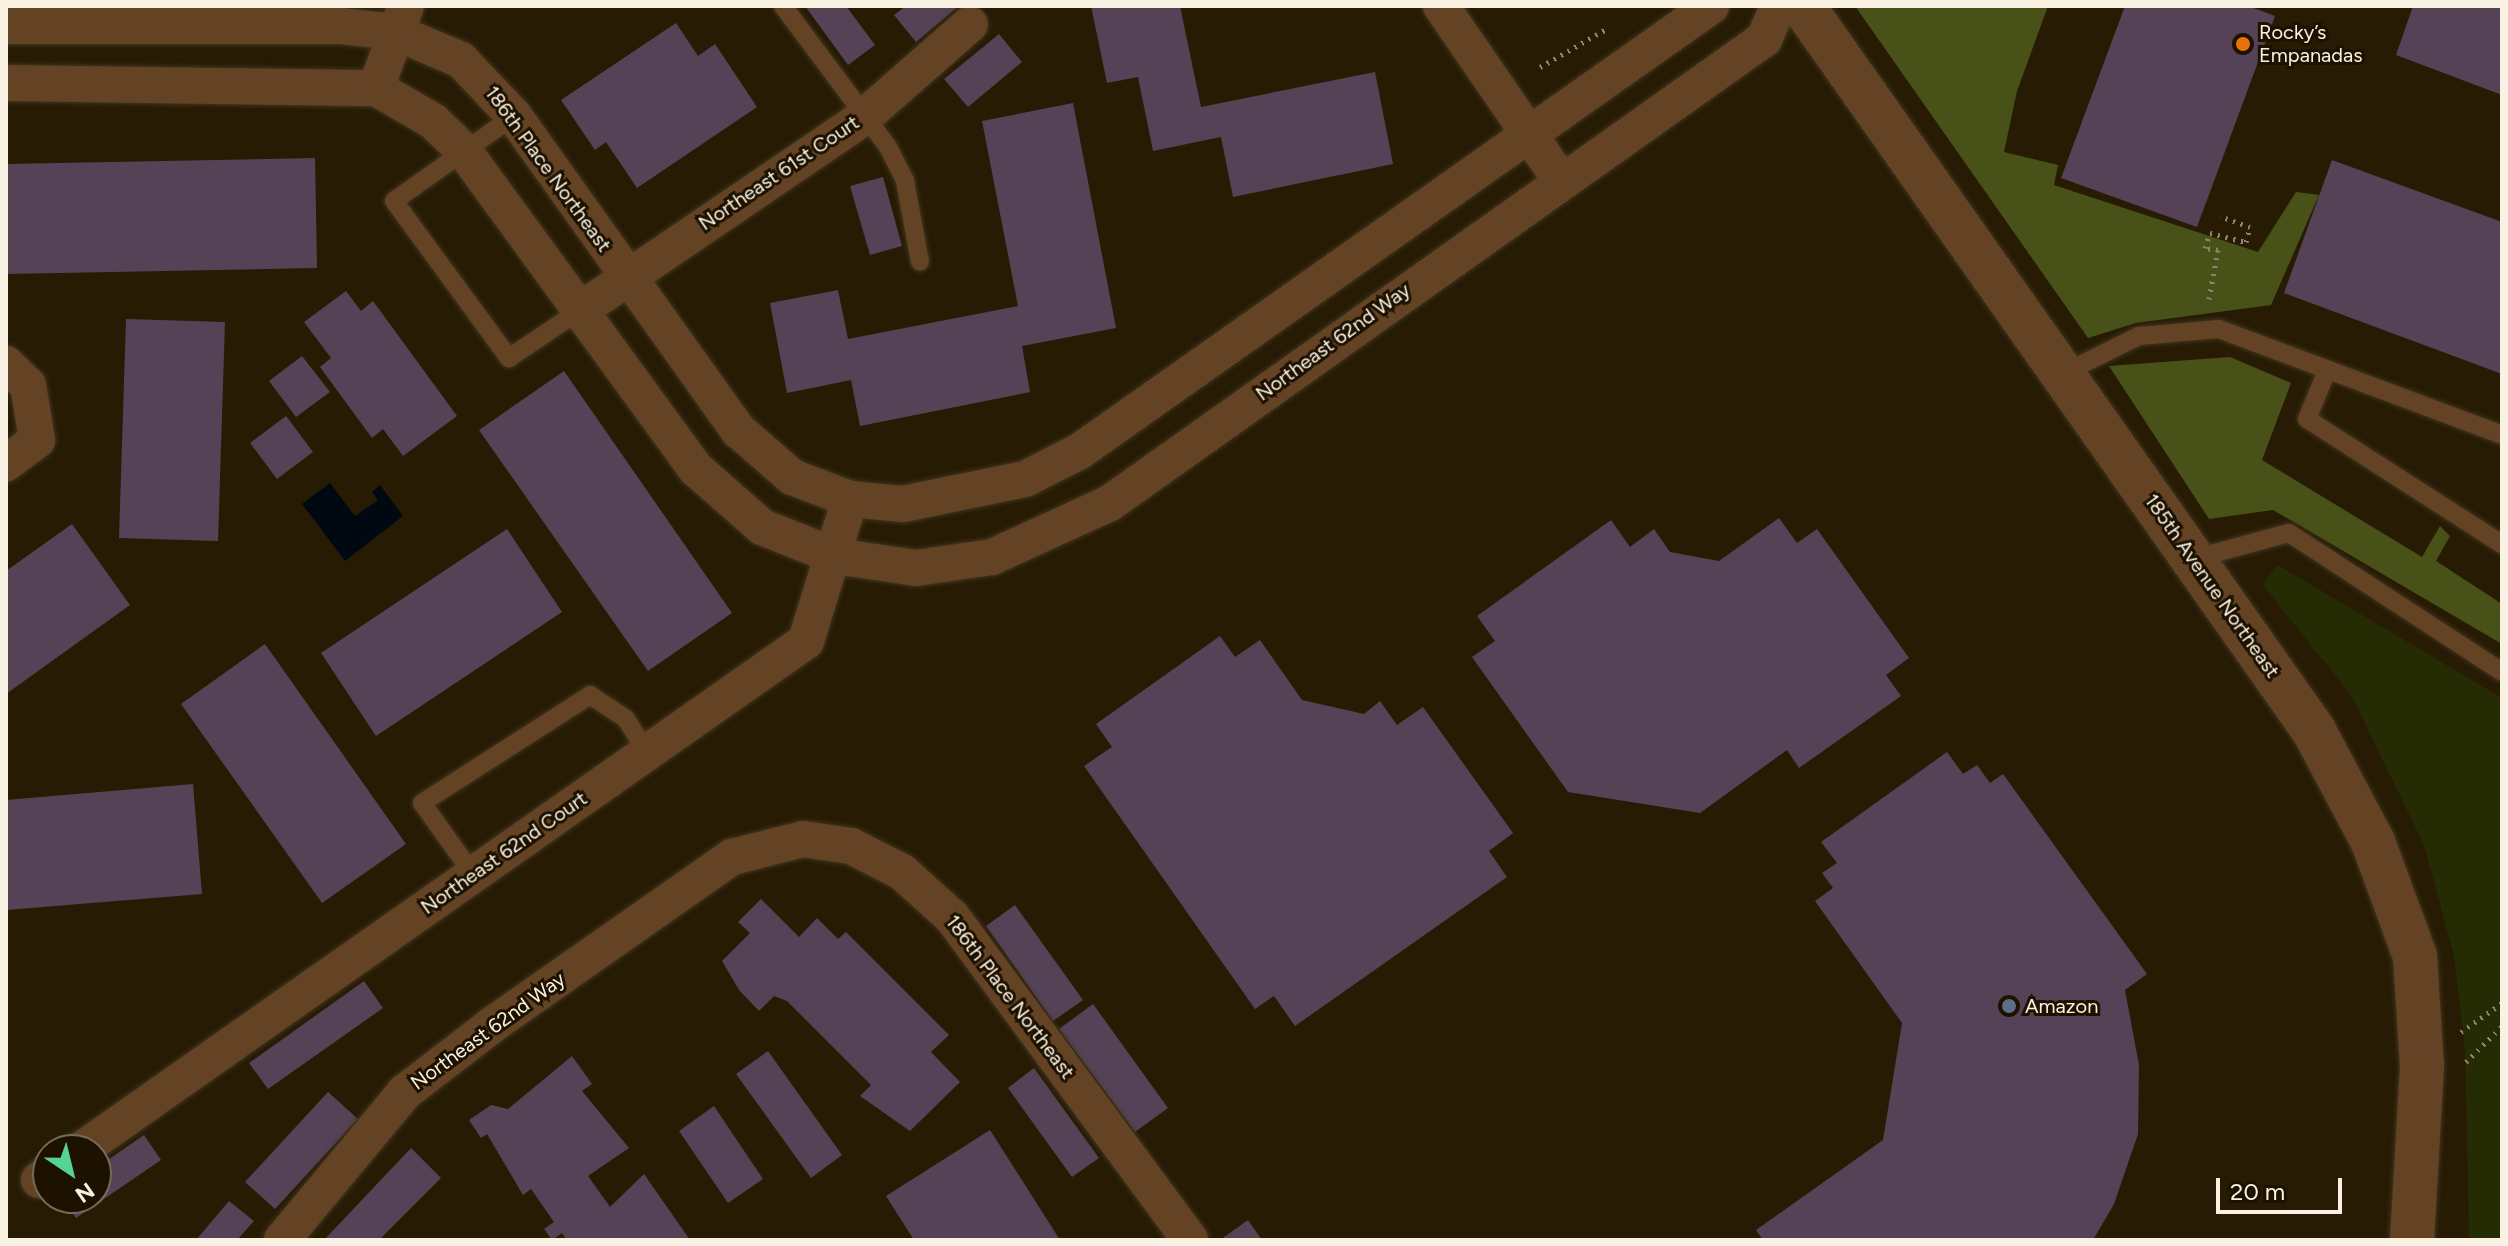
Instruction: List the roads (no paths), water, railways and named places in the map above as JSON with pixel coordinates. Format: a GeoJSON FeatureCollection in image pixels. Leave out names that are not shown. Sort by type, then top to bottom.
{"type":"FeatureCollection","features":[{"type":"Feature","properties":{"kind":"street"},"geometry":{"type":"LineString","coordinates":[[1441,6],[1560,179]]}},
{"type":"Feature","properties":{"kind":"street"},"geometry":{"type":"LineString","coordinates":[[850,499],[903,504],[963,497],[1025,479],[1080,451],[1711,6]]}},
{"type":"Feature","properties":{"kind":"street","name":"Northeast 62nd Way"},"geometry":{"type":"LineString","coordinates":[[835,556],[916,568],[992,557],[1053,535],[1110,503],[1560,179],[1764,39],[1779,6]]}},
{"type":"Feature","properties":{"kind":"street","name":"185th Avenue Northeast"},"geometry":{"type":"LineString","coordinates":[[1803,6],[2314,731],[2373,842],[2415,956],[2422,1066],[2412,1240]]}},
{"type":"Feature","properties":{"kind":"street"},"geometry":{"type":"LineString","coordinates":[[376,88],[400,19]]}},
{"type":"Feature","properties":{"kind":"street","name":"186th Place Northeast"},"geometry":{"type":"LineString","coordinates":[[6,26],[400,19],[461,60],[514,116],[625,277],[738,430],[792,477],[850,499]]}},
{"type":"Feature","properties":{"kind":"street","name":"Northeast 61st Court"},"geometry":{"type":"LineString","coordinates":[[579,311],[863,118],[970,24]]}},
{"type":"Feature","properties":{"kind":"street"},"geometry":{"type":"LineString","coordinates":[[6,83],[376,88],[433,121],[464,151],[696,469],[762,527],[835,556]]}},
{"type":"Feature","properties":{"kind":"street"},"geometry":{"type":"LineString","coordinates":[[6,364],[28,385],[37,440],[6,463]]}},
{"type":"Feature","properties":{"kind":"street","name":"Northeast 62nd Court"},"geometry":{"type":"LineString","coordinates":[[104,1134],[806,641],[835,556],[850,499]]}},
{"type":"Feature","properties":{"kind":"street","name":"186th Place Northeast"},"geometry":{"type":"LineString","coordinates":[[610,943],[732,857],[803,839],[851,846],[902,872],[952,917],[1190,1240]]}},
{"type":"Feature","properties":{"kind":"street","name":"Northeast 62nd Way"},"geometry":{"type":"LineString","coordinates":[[282,1240],[405,1092],[610,943]]}},
{"type":"Feature","properties":{"kind":"lane"},"geometry":{"type":"LineString","coordinates":[[783,6],[905,181],[920,262]]}},
{"type":"Feature","properties":{"kind":"lane"},"geometry":{"type":"LineString","coordinates":[[514,116],[394,201],[509,358],[579,311]]}},
{"type":"Feature","properties":{"kind":"lane"},"geometry":{"type":"LineString","coordinates":[[2062,374],[2139,336],[2219,329],[2326,373],[2502,435]]}},
{"type":"Feature","properties":{"kind":"lane"},"geometry":{"type":"LineString","coordinates":[[2326,373],[2307,419],[2502,544]]}},
{"type":"Feature","properties":{"kind":"lane"},"geometry":{"type":"LineString","coordinates":[[2193,559],[2289,533],[2502,672]]}},
{"type":"Feature","properties":{"kind":"lane"},"geometry":{"type":"LineString","coordinates":[[473,874],[422,803],[590,695],[626,719],[647,752]]}},
{"type":"Feature","properties":{"kind":"place","name":"Rocky’s Empanadas"},"geometry":{"type":"Point","coordinates":[2243,44]}},
{"type":"Feature","properties":{"kind":"place","name":"Amazon"},"geometry":{"type":"Point","coordinates":[2009,1006]}}]}
